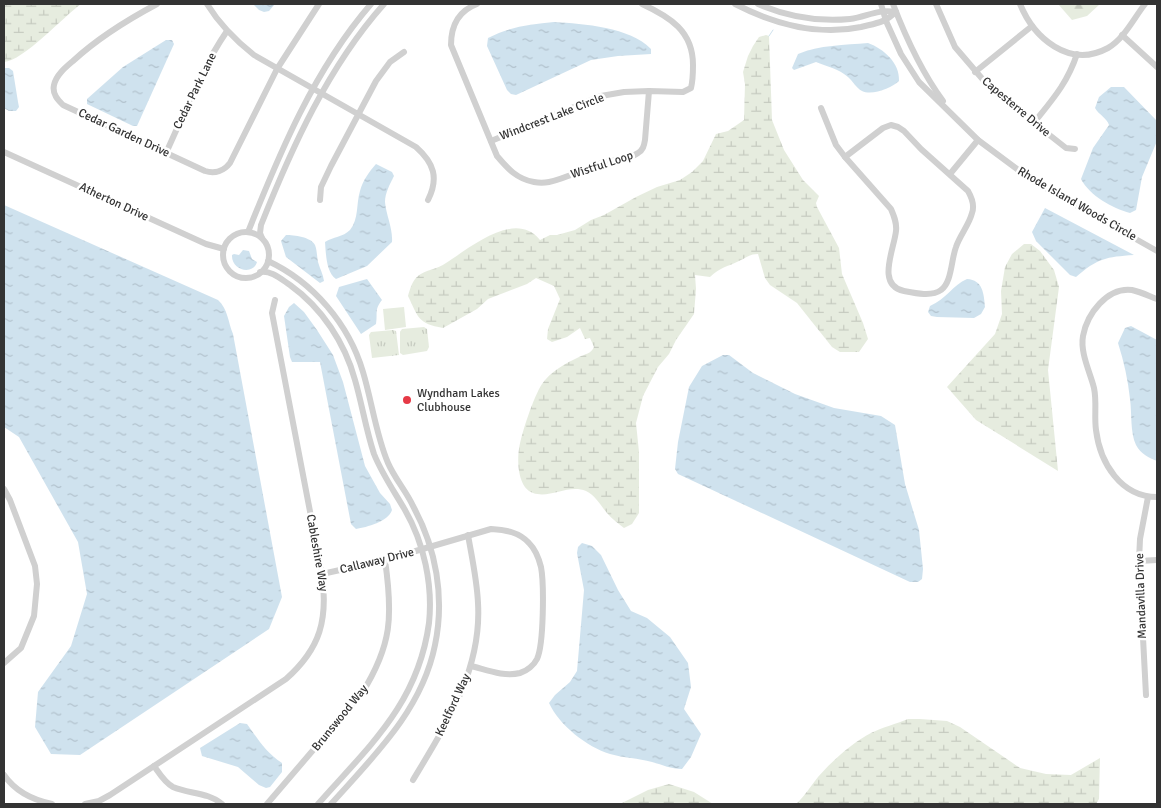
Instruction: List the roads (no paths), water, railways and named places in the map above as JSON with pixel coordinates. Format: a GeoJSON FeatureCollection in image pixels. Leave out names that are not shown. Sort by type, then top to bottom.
{"type":"FeatureCollection","features":[{"type":"Feature","properties":{"kind":"street","name":"Cedar Garden Drive"},"geometry":{"type":"LineString","coordinates":[[157,4],[123,22],[94,42],[62,71],[54,84],[57,100],[63,105],[205,172],[216,172],[227,168],[277,69]]}},
{"type":"Feature","properties":{"kind":"street"},"geometry":{"type":"LineString","coordinates":[[207,4],[227,31],[254,55],[416,147],[424,154],[432,168],[435,180],[428,200]]}},
{"type":"Feature","properties":{"kind":"street"},"geometry":{"type":"LineString","coordinates":[[277,69],[319,4]]}},
{"type":"Feature","properties":{"kind":"street"},"geometry":{"type":"LineString","coordinates":[[248,232],[285,144],[313,89],[346,36],[371,4]]}},
{"type":"Feature","properties":{"kind":"street"},"geometry":{"type":"LineString","coordinates":[[260,272],[268,260],[268,250],[260,233],[262,225],[274,193],[303,130],[322,94],[356,38],[384,4]]}},
{"type":"Feature","properties":{"kind":"street","name":"Windcrest Lake Circle"},"geometry":{"type":"LineString","coordinates":[[477,4],[469,6],[455,22],[451,33],[451,45],[491,141],[601,96],[624,92],[683,92],[691,88],[693,81],[693,54],[688,41],[680,28],[664,14],[642,4]]}},
{"type":"Feature","properties":{"kind":"street"},"geometry":{"type":"LineString","coordinates":[[735,4],[764,17],[812,29],[852,28],[886,21],[896,12],[882,7],[851,18],[819,19],[784,14],[758,4]]}},
{"type":"Feature","properties":{"kind":"street","name":"Rhode Island Woods Circle"},"geometry":{"type":"LineString","coordinates":[[892,4],[912,52],[928,81],[954,116]]}},
{"type":"Feature","properties":{"kind":"street","name":"Capesterre Drive"},"geometry":{"type":"LineString","coordinates":[[938,4],[955,47],[991,89],[1033,124],[1066,148],[1075,149]]}},
{"type":"Feature","properties":{"kind":"street"},"geometry":{"type":"LineString","coordinates":[[1020,4],[1041,38],[1053,46],[1077,54],[1091,54],[1108,48],[1122,35],[1145,4]]}},
{"type":"Feature","properties":{"kind":"street","name":"Rhode Island Woods Circle"},"geometry":{"type":"LineString","coordinates":[[882,7],[900,54],[920,82],[978,140],[1034,181],[1157,251]]}},
{"type":"Feature","properties":{"kind":"street"},"geometry":{"type":"LineString","coordinates":[[975,72],[1032,26]]}},
{"type":"Feature","properties":{"kind":"street","name":"Cedar Park Lane"},"geometry":{"type":"LineString","coordinates":[[166,153],[200,77],[227,31]]}},
{"type":"Feature","properties":{"kind":"street"},"geometry":{"type":"LineString","coordinates":[[1122,35],[1157,67]]}},
{"type":"Feature","properties":{"kind":"street"},"geometry":{"type":"LineString","coordinates":[[320,200],[321,187],[376,81],[390,62],[404,52]]}},
{"type":"Feature","properties":{"kind":"street"},"geometry":{"type":"LineString","coordinates":[[1033,124],[1062,88],[1071,72],[1077,54]]}},
{"type":"Feature","properties":{"kind":"street","name":"Wistful Loop"},"geometry":{"type":"LineString","coordinates":[[491,141],[497,156],[508,169],[518,178],[533,182],[546,183],[591,166],[627,159],[638,154],[644,147],[648,91]]}},
{"type":"Feature","properties":{"kind":"street"},"geometry":{"type":"LineString","coordinates":[[821,108],[836,145],[845,157],[891,209],[896,220],[897,230],[888,270],[889,282],[894,287],[902,290],[933,294],[942,290],[948,279],[955,248],[972,213],[973,205],[968,191],[904,132],[898,127],[891,125],[883,128],[845,157]]}},
{"type":"Feature","properties":{"kind":"street"},"geometry":{"type":"LineString","coordinates":[[950,174],[978,140]]}},
{"type":"Feature","properties":{"kind":"street","name":"Atherton Drive"},"geometry":{"type":"LineString","coordinates":[[4,152],[206,244],[224,249]]}},
{"type":"Feature","properties":{"kind":"street"},"geometry":{"type":"LineString","coordinates":[[262,238],[248,232],[242,232],[234,236],[228,241],[224,249],[225,264],[234,274],[247,277],[260,272],[271,272],[299,292],[314,306],[338,339],[352,372],[374,452],[385,479],[411,521],[421,550],[428,581],[429,613],[426,642],[414,680],[403,702],[387,726],[318,804]]}},
{"type":"Feature","properties":{"kind":"street"},"geometry":{"type":"LineString","coordinates":[[268,260],[296,277],[320,299],[347,334],[362,370],[383,448],[397,480],[419,516],[431,547],[438,587],[439,624],[423,685],[402,723],[332,804]]}},
{"type":"Feature","properties":{"kind":"street"},"geometry":{"type":"LineString","coordinates":[[1157,299],[1130,290],[1119,292],[1106,298],[1095,308],[1083,337],[1084,352],[1094,389],[1096,431],[1109,469],[1119,483],[1132,492],[1148,497],[1157,497]]}},
{"type":"Feature","properties":{"kind":"street","name":"Cableshire Way"},"geometry":{"type":"LineString","coordinates":[[85,804],[99,801],[110,795],[286,679],[304,662],[314,648],[322,623],[325,599],[322,574],[272,313],[275,300]]}},
{"type":"Feature","properties":{"kind":"street"},"geometry":{"type":"LineString","coordinates":[[352,372],[362,370]]}},
{"type":"Feature","properties":{"kind":"street"},"geometry":{"type":"LineString","coordinates":[[4,489],[35,566],[37,584],[34,616],[21,648],[4,663]]}},
{"type":"Feature","properties":{"kind":"street","name":"Mandavilla Drive"},"geometry":{"type":"LineString","coordinates":[[1146,695],[1139,561],[1140,539],[1148,497]]}},
{"type":"Feature","properties":{"kind":"street","name":"Callaway Drive"},"geometry":{"type":"LineString","coordinates":[[322,574],[385,560],[491,529],[519,534],[530,544],[537,556],[541,569],[542,622],[540,651],[537,660],[531,667],[521,673],[499,674],[471,666]]}},
{"type":"Feature","properties":{"kind":"street","name":"Keelford Way"},"geometry":{"type":"LineString","coordinates":[[413,780],[445,728],[461,694],[471,666],[479,606],[468,536]]}},
{"type":"Feature","properties":{"kind":"street","name":"Brunswood Way"},"geometry":{"type":"LineString","coordinates":[[267,804],[362,693],[374,674],[385,649],[390,618],[390,593],[385,560]]}},
{"type":"Feature","properties":{"kind":"street"},"geometry":{"type":"LineString","coordinates":[[1139,561],[1157,560]]}},
{"type":"Feature","properties":{"kind":"street"},"geometry":{"type":"LineString","coordinates":[[154,766],[172,787],[211,797],[222,804]]}},
{"type":"Feature","properties":{"kind":"street"},"geometry":{"type":"LineString","coordinates":[[4,776],[6,785],[52,804]]}},
{"type":"Feature","properties":{"kind":"water"},"geometry":{"type":"Polygon","coordinates":[[[253,4],[275,4],[269,11],[264,12],[253,4]]]}},
{"type":"Feature","properties":{"kind":"water"},"geometry":{"type":"Polygon","coordinates":[[[554,22],[619,31],[642,42],[651,49],[651,54],[591,60],[516,95],[511,94],[507,90],[487,46],[488,38],[520,27],[554,22]]]}},
{"type":"Feature","properties":{"kind":"water"},"geometry":{"type":"Polygon","coordinates":[[[166,40],[172,40],[174,44],[137,126],[133,126],[87,104],[87,99],[123,67],[166,40]]]}},
{"type":"Feature","properties":{"kind":"water"},"geometry":{"type":"Polygon","coordinates":[[[868,43],[885,53],[897,68],[899,81],[892,86],[871,93],[862,91],[837,70],[816,62],[794,70],[792,68],[798,54],[806,51],[832,46],[868,43]]]}},
{"type":"Feature","properties":{"kind":"water"},"geometry":{"type":"Polygon","coordinates":[[[4,68],[9,68],[13,71],[19,107],[16,111],[9,111],[4,108],[4,68]]]}},
{"type":"Feature","properties":{"kind":"water"},"geometry":{"type":"Polygon","coordinates":[[[1111,87],[1124,87],[1157,121],[1157,141],[1142,177],[1136,210],[1130,213],[1116,208],[1096,196],[1081,179],[1093,148],[1109,125],[1107,120],[1095,108],[1099,97],[1111,87]]]}},
{"type":"Feature","properties":{"kind":"water"},"geometry":{"type":"Polygon","coordinates":[[[376,164],[392,172],[394,176],[385,202],[392,242],[367,266],[336,279],[328,267],[325,242],[344,234],[353,226],[361,187],[366,176],[376,164]]]}},
{"type":"Feature","properties":{"kind":"water"},"geometry":{"type":"Polygon","coordinates":[[[4,205],[218,300],[221,304],[226,312],[233,334],[282,597],[269,629],[80,755],[51,754],[35,727],[38,692],[71,646],[87,594],[78,542],[19,437],[4,427],[4,205]]]}},
{"type":"Feature","properties":{"kind":"water"},"geometry":{"type":"Polygon","coordinates":[[[1045,208],[1134,255],[1103,260],[1090,266],[1076,277],[1070,275],[1036,241],[1032,232],[1045,208]]]}},
{"type":"Feature","properties":{"kind":"water"},"geometry":{"type":"Polygon","coordinates":[[[286,235],[302,237],[313,242],[316,247],[324,281],[320,283],[286,257],[281,241],[286,235]]]}},
{"type":"Feature","properties":{"kind":"water"},"geometry":{"type":"Polygon","coordinates":[[[243,250],[249,251],[252,259],[257,262],[251,269],[247,270],[238,267],[233,260],[232,255],[239,255],[243,250]]]}},
{"type":"Feature","properties":{"kind":"water"},"geometry":{"type":"Polygon","coordinates":[[[367,279],[382,300],[377,309],[376,324],[361,334],[336,296],[339,287],[367,279]]]}},
{"type":"Feature","properties":{"kind":"water"},"geometry":{"type":"Polygon","coordinates":[[[967,279],[976,282],[982,288],[985,307],[981,314],[974,318],[931,316],[928,312],[930,306],[941,300],[967,279]]]}},
{"type":"Feature","properties":{"kind":"water"},"geometry":{"type":"Polygon","coordinates":[[[294,303],[304,312],[333,355],[343,382],[365,466],[392,510],[382,521],[356,529],[351,524],[320,362],[292,362],[290,357],[284,316],[289,307],[294,303]]]}},
{"type":"Feature","properties":{"kind":"water"},"geometry":{"type":"Polygon","coordinates":[[[1131,326],[1157,340],[1157,461],[1140,451],[1133,434],[1128,385],[1118,343],[1125,328],[1131,326]]]}},
{"type":"Feature","properties":{"kind":"water"},"geometry":{"type":"Polygon","coordinates":[[[723,355],[729,355],[753,373],[795,394],[834,408],[881,416],[895,425],[905,484],[919,530],[923,569],[922,579],[918,582],[910,582],[678,474],[675,469],[678,442],[689,387],[702,366],[723,355]]]}},
{"type":"Feature","properties":{"kind":"water"},"geometry":{"type":"Polygon","coordinates":[[[582,543],[592,546],[601,555],[618,590],[631,611],[647,618],[670,637],[688,663],[691,687],[684,709],[701,734],[691,757],[682,769],[601,751],[583,741],[567,727],[549,703],[570,682],[577,671],[584,590],[577,553],[578,547],[582,543]]]}},
{"type":"Feature","properties":{"kind":"water"},"geometry":{"type":"Polygon","coordinates":[[[240,723],[247,724],[266,750],[282,763],[282,772],[270,787],[266,788],[259,785],[238,767],[202,756],[200,748],[240,723]]]}},
{"type":"Feature","properties":{"kind":"waterway"},"geometry":{"type":"LineString","coordinates":[[769,36],[773,30]]}},
{"type":"Feature","properties":{"kind":"place","name":"Wyndham Lakes Clubhouse"},"geometry":{"type":"Point","coordinates":[407,400]}}]}
